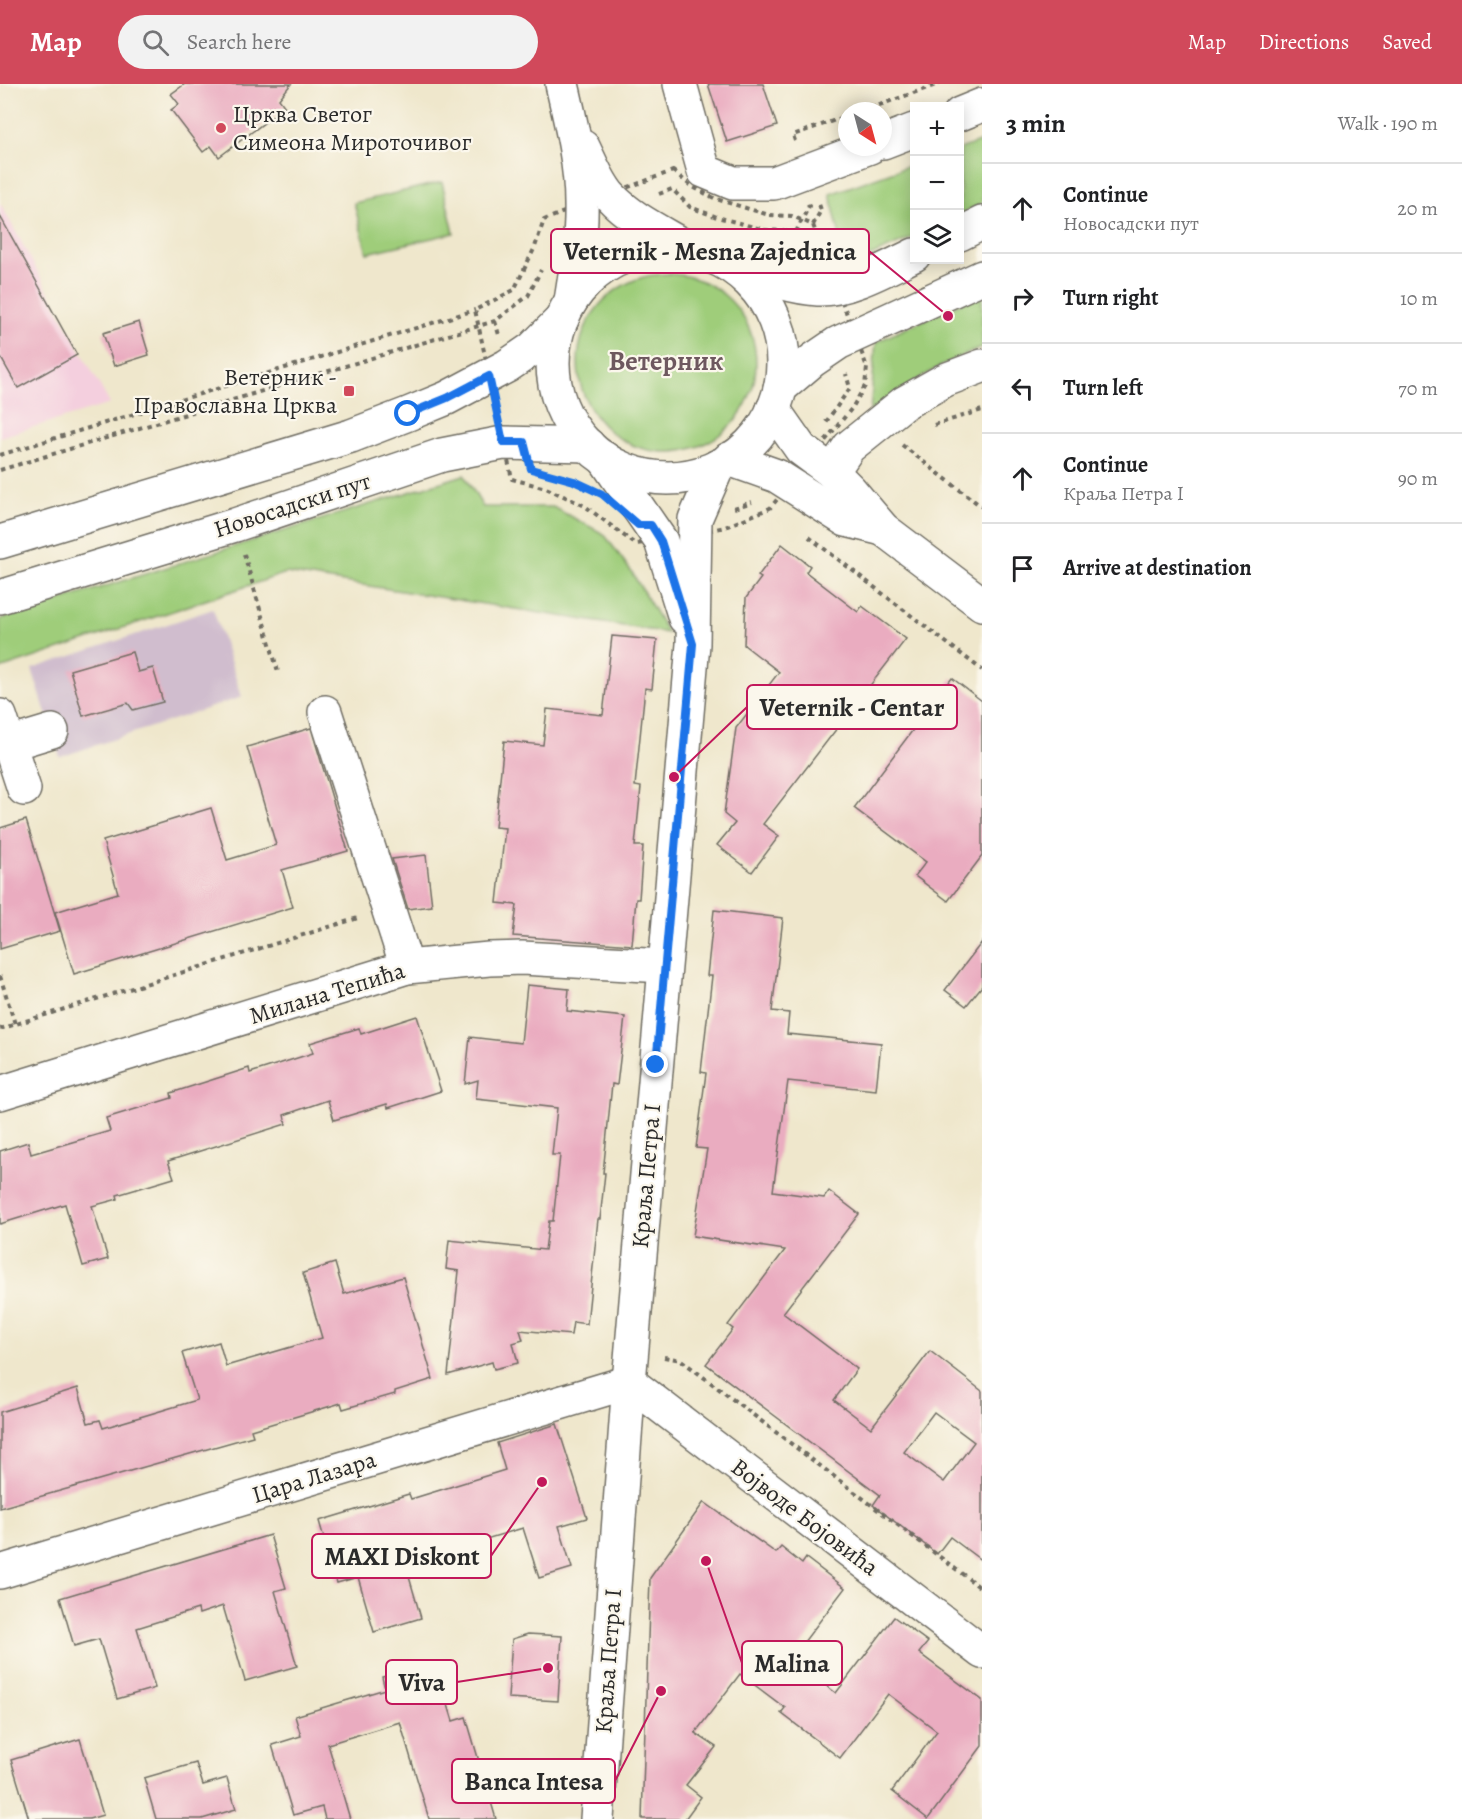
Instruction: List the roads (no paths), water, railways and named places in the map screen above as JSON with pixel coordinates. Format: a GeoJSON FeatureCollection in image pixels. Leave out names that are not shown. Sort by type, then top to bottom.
{"type":"FeatureCollection","features":[{"type":"Feature","properties":{"kind":"street"},"geometry":{"type":"LineString","coordinates":[[680,84],[704,171],[733,183],[774,183],[846,156]]}},
{"type":"Feature","properties":{"kind":"street"},"geometry":{"type":"LineString","coordinates":[[566,99],[580,178],[604,202],[692,250],[711,256],[746,278],[770,309],[778,328],[782,348],[783,369],[776,399],[755,438],[724,463],[699,473],[680,477],[660,477],[621,468],[596,452]]}},
{"type":"Feature","properties":{"kind":"street"},"geometry":{"type":"LineString","coordinates":[[964,112],[982,105]]}},
{"type":"Feature","properties":{"kind":"street"},"geometry":{"type":"LineString","coordinates":[[892,139],[910,132]]}},
{"type":"Feature","properties":{"kind":"street"},"geometry":{"type":"LineString","coordinates":[[604,202],[556,337],[553,357],[556,386],[565,414],[575,430],[596,452],[661,541],[693,644]]}},
{"type":"Feature","properties":{"kind":"street"},"geometry":{"type":"LineString","coordinates":[[964,232],[982,223]]}},
{"type":"Feature","properties":{"kind":"street","name":"Новосадски пут"},"geometry":{"type":"LineString","coordinates":[[0,542],[351,436],[447,398],[498,371],[532,349],[567,310],[584,285],[598,272],[624,257],[652,249],[692,250]]}},
{"type":"Feature","properties":{"kind":"street"},"geometry":{"type":"LineString","coordinates":[[729,266],[780,283],[837,286],[910,257]]}},
{"type":"Feature","properties":{"kind":"street"},"geometry":{"type":"LineString","coordinates":[[776,399],[813,360],[846,339],[982,277]]}},
{"type":"Feature","properties":{"kind":"street"},"geometry":{"type":"LineString","coordinates":[[815,460],[849,447],[864,417],[904,404],[945,380],[982,366]]}},
{"type":"Feature","properties":{"kind":"street"},"geometry":{"type":"LineString","coordinates":[[776,399],[815,460],[864,504],[883,529],[982,604]]}},
{"type":"Feature","properties":{"kind":"street","name":"Новосадски пут"},"geometry":{"type":"LineString","coordinates":[[0,597],[235,525],[442,455],[503,442],[596,452]]}},
{"type":"Feature","properties":{"kind":"street"},"geometry":{"type":"LineString","coordinates":[[724,463],[846,520],[883,529]]}},
{"type":"Feature","properties":{"kind":"street","name":"Краља Петра I"},"geometry":{"type":"LineString","coordinates":[[597,1819],[630,1366],[693,644],[695,527],[724,463]]}},
{"type":"Feature","properties":{"kind":"street"},"geometry":{"type":"LineString","coordinates":[[325,712],[407,968]]}},
{"type":"Feature","properties":{"kind":"street"},"geometry":{"type":"LineString","coordinates":[[24,789],[3,730],[52,731]]}},
{"type":"Feature","properties":{"kind":"street","name":"Милана Тепића"},"geometry":{"type":"LineString","coordinates":[[0,1093],[407,968],[489,959],[522,958],[664,966]]}},
{"type":"Feature","properties":{"kind":"street","name":"Цара Лазара"},"geometry":{"type":"LineString","coordinates":[[0,1572],[630,1366]]}},
{"type":"Feature","properties":{"kind":"street","name":"Војводе Бојовића"},"geometry":{"type":"LineString","coordinates":[[630,1366],[982,1652]]}},
{"type":"Feature","properties":{"kind":"place","name":"Црква Светог Симеона Мироточивог"},"geometry":{"type":"Point","coordinates":[221,128]}},
{"type":"Feature","properties":{"kind":"place","name":"Veternik - Mesna Zajednica"},"geometry":{"type":"Point","coordinates":[948,316]}},
{"type":"Feature","properties":{"kind":"place","name":"Ветерник - Православна Црква"},"geometry":{"type":"Point","coordinates":[349,391]}},
{"type":"Feature","properties":{"kind":"place","name":"Veternik - Centar"},"geometry":{"type":"Point","coordinates":[674,777]}},
{"type":"Feature","properties":{"kind":"place","name":"MAXI Diskont"},"geometry":{"type":"Point","coordinates":[542,1482]}},
{"type":"Feature","properties":{"kind":"place","name":"Malina"},"geometry":{"type":"Point","coordinates":[706,1561]}},
{"type":"Feature","properties":{"kind":"place","name":"Viva"},"geometry":{"type":"Point","coordinates":[548,1668]}},
{"type":"Feature","properties":{"kind":"place","name":"Banca Intesa"},"geometry":{"type":"Point","coordinates":[661,1691]}},
{"type":"Feature","properties":{"kind":"district","name":"Ветерник"},"geometry":{"type":"Point","coordinates":[666,361]}}]}
